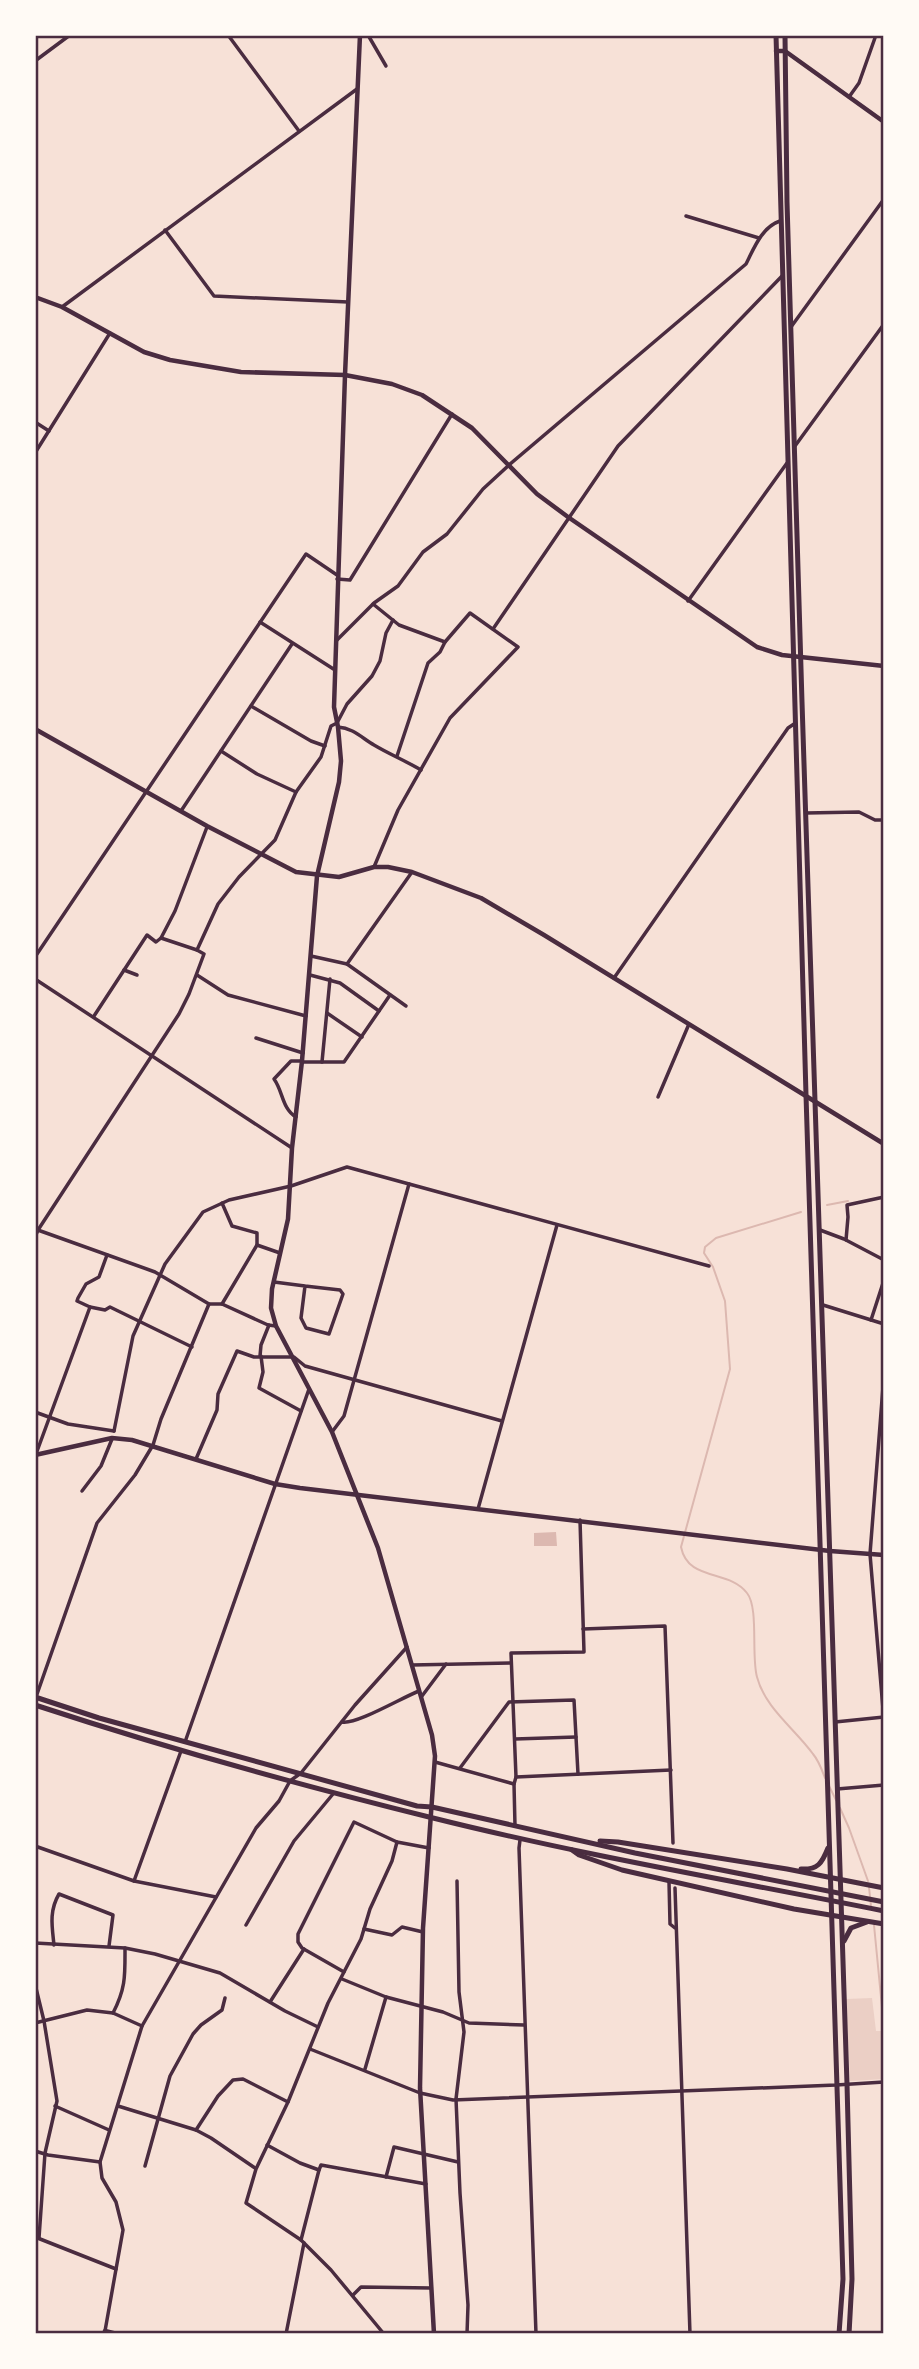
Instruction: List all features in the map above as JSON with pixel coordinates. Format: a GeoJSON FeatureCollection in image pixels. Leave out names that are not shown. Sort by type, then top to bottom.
{"type":"FeatureCollection","features":[{"type":"Feature","properties":{"kind":"highway"},"geometry":{"type":"LineString","coordinates":[[776,35],[843,2279],[839,2334]]}},
{"type":"Feature","properties":{"kind":"highway"},"geometry":{"type":"LineString","coordinates":[[785,35],[806,813],[847,2084],[852,2279],[849,2334]]}},
{"type":"Feature","properties":{"kind":"highway"},"geometry":{"type":"LineString","coordinates":[[35,1697],[417,1807],[432,1807],[587,1841],[884,1911]]}},
{"type":"Feature","properties":{"kind":"highway"},"geometry":{"type":"LineString","coordinates":[[35,1705],[181,1750],[432,1818],[570,1848],[785,1888],[884,1902]]}},
{"type":"Feature","properties":{"kind":"highway"},"geometry":{"type":"LineString","coordinates":[[587,1841],[618,1842],[788,1869],[884,1888]]}},
{"type":"Feature","properties":{"kind":"highway"},"geometry":{"type":"LineString","coordinates":[[788,1869],[811,1870],[820,1866],[830,1843]]}},
{"type":"Feature","properties":{"kind":"highway"},"geometry":{"type":"LineString","coordinates":[[570,1848],[579,1855],[622,1870],[771,1904],[884,1924]]}},
{"type":"Feature","properties":{"kind":"highway"},"geometry":{"type":"LineString","coordinates":[[843,1945],[851,1928],[871,1922]]}},
{"type":"Feature","properties":{"kind":"street"},"geometry":{"type":"LineString","coordinates":[[35,61],[70,35]]}},
{"type":"Feature","properties":{"kind":"street"},"geometry":{"type":"LineString","coordinates":[[228,35],[299,131]]}},
{"type":"Feature","properties":{"kind":"street"},"geometry":{"type":"LineString","coordinates":[[360,35],[337,577],[334,708],[341,754],[339,782],[317,876],[288,1219],[271,1298],[276,1326],[332,1432],[378,1548],[432,1735],[435,1762],[423,1932],[420,2093],[434,2334]]}},
{"type":"Feature","properties":{"kind":"street"},"geometry":{"type":"LineString","coordinates":[[368,35],[386,66]]}},
{"type":"Feature","properties":{"kind":"street"},"geometry":{"type":"LineString","coordinates":[[849,97],[859,83],[876,35]]}},
{"type":"Feature","properties":{"kind":"street"},"geometry":{"type":"LineString","coordinates":[[776,51],[785,51],[884,122]]}},
{"type":"Feature","properties":{"kind":"street"},"geometry":{"type":"LineString","coordinates":[[62,307],[357,89]]}},
{"type":"Feature","properties":{"kind":"street"},"geometry":{"type":"LineString","coordinates":[[792,327],[884,199]]}},
{"type":"Feature","properties":{"kind":"street"},"geometry":{"type":"LineString","coordinates":[[686,216],[759,238]]}},
{"type":"Feature","properties":{"kind":"street"},"geometry":{"type":"LineString","coordinates":[[336,641],[373,604],[398,586],[423,552],[447,534],[483,489],[746,264],[759,238],[774,223],[780,222]]}},
{"type":"Feature","properties":{"kind":"street"},"geometry":{"type":"LineString","coordinates":[[165,230],[214,296],[348,302]]}},
{"type":"Feature","properties":{"kind":"street"},"geometry":{"type":"LineString","coordinates":[[493,629],[618,446],[782,276]]}},
{"type":"Feature","properties":{"kind":"street"},"geometry":{"type":"LineString","coordinates":[[35,297],[62,307],[144,352],[170,360],[241,372],[345,375],[392,384],[422,395],[472,428],[537,494],[757,647],[793,656],[884,666]]}},
{"type":"Feature","properties":{"kind":"street"},"geometry":{"type":"LineString","coordinates":[[795,446],[884,324]]}},
{"type":"Feature","properties":{"kind":"street"},"geometry":{"type":"LineString","coordinates":[[35,453],[110,333]]}},
{"type":"Feature","properties":{"kind":"street"},"geometry":{"type":"LineString","coordinates":[[35,957],[306,554],[337,577],[350,580],[452,414]]}},
{"type":"Feature","properties":{"kind":"street"},"geometry":{"type":"LineString","coordinates":[[35,422],[49,431]]}},
{"type":"Feature","properties":{"kind":"street"},"geometry":{"type":"LineString","coordinates":[[688,601],[788,462]]}},
{"type":"Feature","properties":{"kind":"street"},"geometry":{"type":"LineString","coordinates":[[373,604],[400,625],[445,642]]}},
{"type":"Feature","properties":{"kind":"street"},"geometry":{"type":"LineString","coordinates":[[374,867],[398,810],[450,718],[518,648],[470,613],[445,642],[440,652],[428,663],[397,757]]}},
{"type":"Feature","properties":{"kind":"street"},"geometry":{"type":"LineString","coordinates":[[338,725],[347,704],[372,676],[380,661],[386,633],[393,620]]}},
{"type":"Feature","properties":{"kind":"street"},"geometry":{"type":"LineString","coordinates":[[260,622],[335,670]]}},
{"type":"Feature","properties":{"kind":"street"},"geometry":{"type":"LineString","coordinates":[[181,811],[292,644]]}},
{"type":"Feature","properties":{"kind":"street"},"geometry":{"type":"LineString","coordinates":[[251,706],[311,741],[325,746]]}},
{"type":"Feature","properties":{"kind":"street"},"geometry":{"type":"LineString","coordinates":[[614,978],[788,728],[796,723]]}},
{"type":"Feature","properties":{"kind":"street"},"geometry":{"type":"LineString","coordinates":[[197,950],[218,904],[275,840],[296,792],[321,757],[331,726],[338,725],[357,733],[375,746],[421,770]]}},
{"type":"Feature","properties":{"kind":"street"},"geometry":{"type":"LineString","coordinates":[[35,729],[207,826],[296,872],[339,877],[374,867],[387,867],[412,872],[481,898],[884,1144]]}},
{"type":"Feature","properties":{"kind":"street"},"geometry":{"type":"LineString","coordinates":[[221,751],[257,774],[296,792]]}},
{"type":"Feature","properties":{"kind":"street"},"geometry":{"type":"LineString","coordinates":[[806,813],[859,813],[875,820],[884,820]]}},
{"type":"Feature","properties":{"kind":"street"},"geometry":{"type":"LineString","coordinates":[[94,1016],[147,935],[156,942],[161,938],[175,911],[207,826]]}},
{"type":"Feature","properties":{"kind":"street"},"geometry":{"type":"LineString","coordinates":[[347,964],[412,872]]}},
{"type":"Feature","properties":{"kind":"street"},"geometry":{"type":"LineString","coordinates":[[35,1237],[36,1229],[179,1014],[197,975],[204,954],[161,938]]}},
{"type":"Feature","properties":{"kind":"street"},"geometry":{"type":"LineString","coordinates":[[311,956],[347,964],[406,1006]]}},
{"type":"Feature","properties":{"kind":"street"},"geometry":{"type":"LineString","coordinates":[[124,970],[137,975]]}},
{"type":"Feature","properties":{"kind":"street"},"geometry":{"type":"LineString","coordinates":[[197,975],[228,995],[306,1016]]}},
{"type":"Feature","properties":{"kind":"street"},"geometry":{"type":"LineString","coordinates":[[310,975],[340,983],[379,1011]]}},
{"type":"Feature","properties":{"kind":"street"},"geometry":{"type":"LineString","coordinates":[[35,979],[292,1148]]}},
{"type":"Feature","properties":{"kind":"street"},"geometry":{"type":"LineString","coordinates":[[322,1062],[330,979]]}},
{"type":"Feature","properties":{"kind":"street"},"geometry":{"type":"LineString","coordinates":[[296,1117],[286,1109],[282,1092],[274,1079],[291,1061],[344,1062],[390,995]]}},
{"type":"Feature","properties":{"kind":"street"},"geometry":{"type":"LineString","coordinates":[[327,1013],[362,1037]]}},
{"type":"Feature","properties":{"kind":"street"},"geometry":{"type":"LineString","coordinates":[[658,1097],[689,1024]]}},
{"type":"Feature","properties":{"kind":"street"},"geometry":{"type":"LineString","coordinates":[[256,1038],[303,1053]]}},
{"type":"Feature","properties":{"kind":"street"},"geometry":{"type":"LineString","coordinates":[[82,1491],[101,1466],[112,1438],[131,1345],[165,1264],[203,1212],[222,1203],[291,1186],[347,1167],[709,1266]]}},
{"type":"Feature","properties":{"kind":"street"},"geometry":{"type":"LineString","coordinates":[[332,1432],[344,1416],[409,1184]]}},
{"type":"Feature","properties":{"kind":"street"},"geometry":{"type":"LineString","coordinates":[[846,1240],[847,1205],[884,1197]]}},
{"type":"Feature","properties":{"kind":"street"},"geometry":{"type":"LineString","coordinates":[[222,1203],[232,1226],[257,1233],[257,1245],[222,1304]]}},
{"type":"Feature","properties":{"kind":"street"},"geometry":{"type":"LineString","coordinates":[[884,1222],[884,1229]]}},
{"type":"Feature","properties":{"kind":"street"},"geometry":{"type":"LineString","coordinates":[[478,1509],[557,1225]]}},
{"type":"Feature","properties":{"kind":"street"},"geometry":{"type":"LineString","coordinates":[[36,1229],[160,1275],[209,1304],[222,1304],[276,1326]]}},
{"type":"Feature","properties":{"kind":"street"},"geometry":{"type":"LineString","coordinates":[[820,1230],[884,1260]]}},
{"type":"Feature","properties":{"kind":"street"},"geometry":{"type":"LineString","coordinates":[[257,1245],[281,1253]]}},
{"type":"Feature","properties":{"kind":"street"},"geometry":{"type":"LineString","coordinates":[[107,1255],[99,1277],[86,1284],[77,1301],[105,1310],[110,1307],[192,1347]]}},
{"type":"Feature","properties":{"kind":"street"},"geometry":{"type":"LineString","coordinates":[[871,1320],[884,1280]]}},
{"type":"Feature","properties":{"kind":"street"},"geometry":{"type":"LineString","coordinates":[[274,1282],[341,1290],[343,1294],[329,1334],[306,1328],[301,1318],[305,1286]]}},
{"type":"Feature","properties":{"kind":"street"},"geometry":{"type":"LineString","coordinates":[[35,1697],[97,1523],[135,1475],[153,1446],[209,1304]]}},
{"type":"Feature","properties":{"kind":"street"},"geometry":{"type":"LineString","coordinates":[[822,1305],[884,1324]]}},
{"type":"Feature","properties":{"kind":"street"},"geometry":{"type":"LineString","coordinates":[[36,1454],[90,1307]]}},
{"type":"Feature","properties":{"kind":"street"},"geometry":{"type":"LineString","coordinates":[[269,1325],[261,1345],[263,1372],[259,1388],[301,1411]]}},
{"type":"Feature","properties":{"kind":"street"},"geometry":{"type":"LineString","coordinates":[[196,1459],[217,1409],[218,1394],[237,1351],[254,1357],[294,1357],[305,1366],[502,1421]]}},
{"type":"Feature","properties":{"kind":"street"},"geometry":{"type":"LineString","coordinates":[[835,1722],[884,1718],[870,1554],[884,1374]]}},
{"type":"Feature","properties":{"kind":"street"},"geometry":{"type":"LineString","coordinates":[[185,1742],[310,1387]]}},
{"type":"Feature","properties":{"kind":"street"},"geometry":{"type":"LineString","coordinates":[[35,1412],[68,1424],[114,1431]]}},
{"type":"Feature","properties":{"kind":"street"},"geometry":{"type":"LineString","coordinates":[[36,1454],[112,1438],[132,1440],[275,1484],[821,1550],[884,1555]]}},
{"type":"Feature","properties":{"kind":"street"},"geometry":{"type":"LineString","coordinates":[[515,1826],[516,1777],[511,1653],[584,1652],[580,1520]]}},
{"type":"Feature","properties":{"kind":"street"},"geometry":{"type":"LineString","coordinates":[[583,1629],[665,1626],[673,1843]]}},
{"type":"Feature","properties":{"kind":"street"},"geometry":{"type":"LineString","coordinates":[[117,2334],[105,2333],[124,2230],[116,2202],[102,2178],[100,2162],[142,2026],[256,1828],[279,1801],[290,1781],[301,1773],[407,1647]]}},
{"type":"Feature","properties":{"kind":"street"},"geometry":{"type":"LineString","coordinates":[[412,1665],[511,1663]]}},
{"type":"Feature","properties":{"kind":"street"},"geometry":{"type":"LineString","coordinates":[[342,1722],[352,1722],[420,1694],[446,1664]]}},
{"type":"Feature","properties":{"kind":"street"},"geometry":{"type":"LineString","coordinates":[[460,1768],[509,1702],[574,1700],[578,1774]]}},
{"type":"Feature","properties":{"kind":"street"},"geometry":{"type":"LineString","coordinates":[[514,1740],[576,1737]]}},
{"type":"Feature","properties":{"kind":"street"},"geometry":{"type":"LineString","coordinates":[[134,1881],[181,1750]]}},
{"type":"Feature","properties":{"kind":"street"},"geometry":{"type":"LineString","coordinates":[[435,1762],[514,1784]]}},
{"type":"Feature","properties":{"kind":"street"},"geometry":{"type":"LineString","coordinates":[[516,1777],[671,1770]]}},
{"type":"Feature","properties":{"kind":"street"},"geometry":{"type":"LineString","coordinates":[[837,1789],[884,1785]]}},
{"type":"Feature","properties":{"kind":"street"},"geometry":{"type":"LineString","coordinates":[[246,1925],[294,1842],[334,1792]]}},
{"type":"Feature","properties":{"kind":"street"},"geometry":{"type":"LineString","coordinates":[[344,1972],[304,1949],[298,1942],[298,1934],[354,1822],[397,1842],[429,1848]]}},
{"type":"Feature","properties":{"kind":"street"},"geometry":{"type":"LineString","coordinates":[[521,1838],[519,1848],[524,2025],[536,2334]]}},
{"type":"Feature","properties":{"kind":"street"},"geometry":{"type":"LineString","coordinates":[[384,2334],[303,2241],[246,2203],[256,2169],[288,2102],[318,2027],[354,1956],[370,1909],[393,1861],[397,1842]]}},
{"type":"Feature","properties":{"kind":"street"},"geometry":{"type":"LineString","coordinates":[[35,1846],[134,1881],[215,1897]]}},
{"type":"Feature","properties":{"kind":"street"},"geometry":{"type":"LineString","coordinates":[[669,1880],[670,1924],[676,1928]]}},
{"type":"Feature","properties":{"kind":"street"},"geometry":{"type":"LineString","coordinates":[[457,1881],[459,1992],[464,2032],[456,2099],[468,2305],[467,2334]]}},
{"type":"Feature","properties":{"kind":"street"},"geometry":{"type":"LineString","coordinates":[[675,1888],[690,2334]]}},
{"type":"Feature","properties":{"kind":"street"},"geometry":{"type":"LineString","coordinates":[[54,1945],[51,1917],[59,1894],[113,1915],[109,1946]]}},
{"type":"Feature","properties":{"kind":"street"},"geometry":{"type":"LineString","coordinates":[[364,1929],[392,1935],[402,1927],[423,1932]]}},
{"type":"Feature","properties":{"kind":"street"},"geometry":{"type":"LineString","coordinates":[[35,1943],[109,1946],[155,1954],[232,1978],[318,2027]]}},
{"type":"Feature","properties":{"kind":"street"},"geometry":{"type":"LineString","coordinates":[[113,2013],[122,1995],[126,1977],[125,1948]]}},
{"type":"Feature","properties":{"kind":"street"},"geometry":{"type":"LineString","coordinates":[[270,2002],[304,1949]]}},
{"type":"Feature","properties":{"kind":"street"},"geometry":{"type":"LineString","coordinates":[[342,1979],[386,1997],[480,2025],[524,2025]]}},
{"type":"Feature","properties":{"kind":"street"},"geometry":{"type":"LineString","coordinates":[[35,1986],[44,2021],[57,2101],[45,2153],[37,2238],[116,2269]]}},
{"type":"Feature","properties":{"kind":"street"},"geometry":{"type":"LineString","coordinates":[[365,2070],[386,1997]]}},
{"type":"Feature","properties":{"kind":"street"},"geometry":{"type":"LineString","coordinates":[[145,2166],[170,2076],[193,2034],[222,2010],[226,1998]]}},
{"type":"Feature","properties":{"kind":"street"},"geometry":{"type":"LineString","coordinates":[[35,2023],[87,2010],[113,2013],[142,2026]]}},
{"type":"Feature","properties":{"kind":"street"},"geometry":{"type":"LineString","coordinates":[[310,2049],[420,2093],[456,2099],[884,2082]]}},
{"type":"Feature","properties":{"kind":"street"},"geometry":{"type":"LineString","coordinates":[[196,2130],[218,2096],[233,2080],[243,2079],[288,2102]]}},
{"type":"Feature","properties":{"kind":"street"},"geometry":{"type":"LineString","coordinates":[[55,2106],[109,2130]]}},
{"type":"Feature","properties":{"kind":"street"},"geometry":{"type":"LineString","coordinates":[[118,2106],[196,2130],[256,2169]]}},
{"type":"Feature","properties":{"kind":"street"},"geometry":{"type":"LineString","coordinates":[[267,2145],[319,2170]]}},
{"type":"Feature","properties":{"kind":"street"},"geometry":{"type":"LineString","coordinates":[[386,2177],[394,2147],[458,2162]]}},
{"type":"Feature","properties":{"kind":"street"},"geometry":{"type":"LineString","coordinates":[[35,2151],[100,2162]]}},
{"type":"Feature","properties":{"kind":"street"},"geometry":{"type":"LineString","coordinates":[[286,2334],[303,2241],[321,2165],[426,2185]]}},
{"type":"Feature","properties":{"kind":"street"},"geometry":{"type":"LineString","coordinates":[[352,2296],[361,2287],[431,2288]]}},
{"type":"Feature","properties":{"kind":"shaded area"},"geometry":{"type":"Polygon","coordinates":[[[556,1532],[557,1546],[534,1546],[534,1533],[556,1532]]]}},
{"type":"Feature","properties":{"kind":"shaded area"},"geometry":{"type":"Polygon","coordinates":[[[872,1998],[876,2031],[884,2031],[884,2079],[850,2081],[846,1999],[872,1998]]]}},
{"type":"Feature","properties":{"kind":"waterway"},"geometry":{"type":"LineString","coordinates":[[827,1205],[848,1201]]}},
{"type":"Feature","properties":{"kind":"waterway"},"geometry":{"type":"LineString","coordinates":[[801,1212],[716,1238],[705,1247],[704,1253],[713,1267],[725,1301],[730,1369],[681,1547],[692,1566],[730,1581],[747,1593],[753,1610],[755,1668],[761,1688],[773,1708],[815,1757],[825,1778]]}},
{"type":"Feature","properties":{"kind":"waterway"},"geometry":{"type":"LineString","coordinates":[[829,1786],[836,1800]]}},
{"type":"Feature","properties":{"kind":"waterway"},"geometry":{"type":"LineString","coordinates":[[840,1808],[868,1881]]}},
{"type":"Feature","properties":{"kind":"waterway"},"geometry":{"type":"LineString","coordinates":[[869,1887],[871,1906]]}},
{"type":"Feature","properties":{"kind":"waterway"},"geometry":{"type":"LineString","coordinates":[[874,1925],[884,2028]]}}]}
